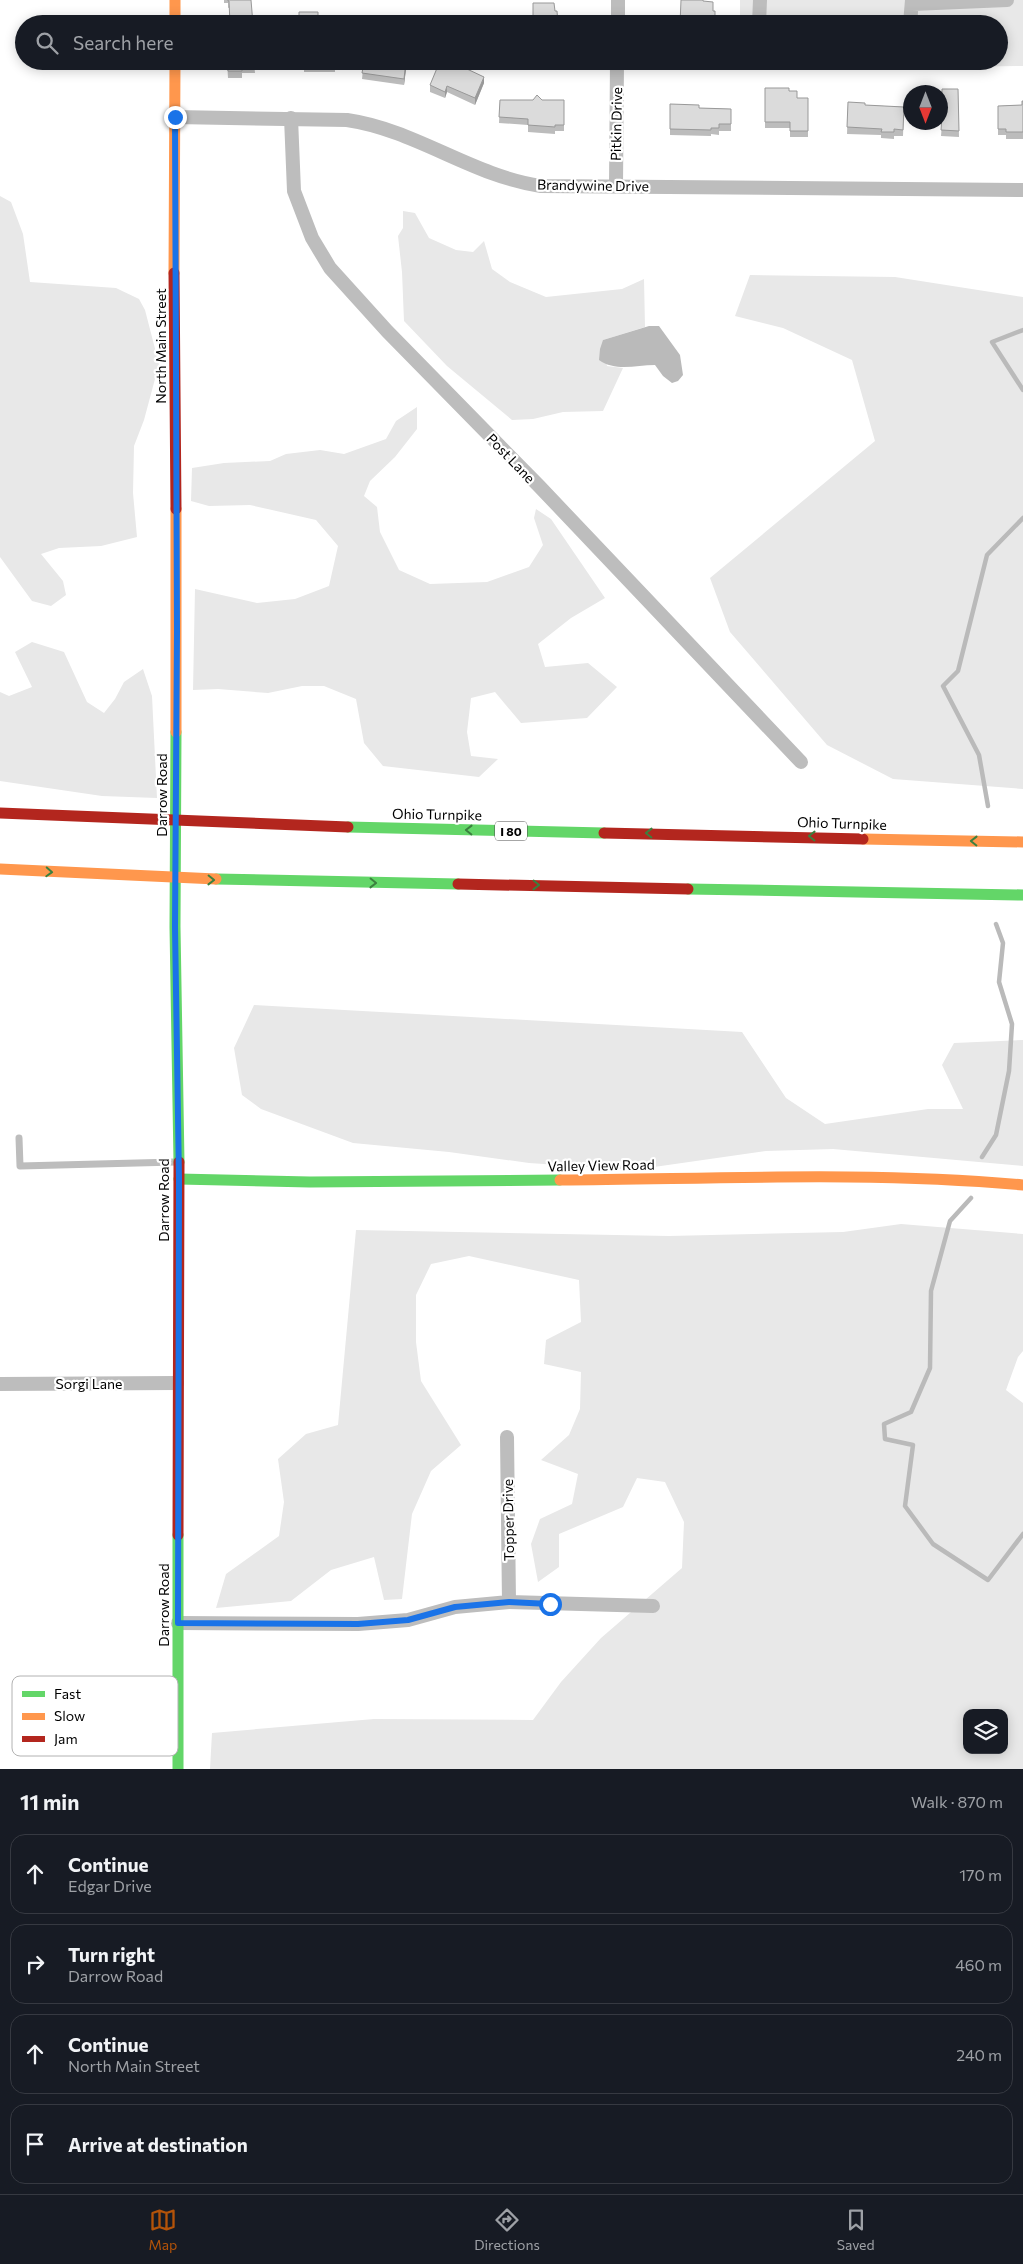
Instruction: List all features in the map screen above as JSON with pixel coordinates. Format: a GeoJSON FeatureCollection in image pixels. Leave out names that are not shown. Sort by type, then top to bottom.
{"type":"FeatureCollection","features":[{"type":"Feature","properties":{"kind":"main road"},"geometry":{"type":"LineString","coordinates":[[175,0],[175,15]]}},
{"type":"Feature","properties":{"kind":"main road","name":"North Main Street"},"geometry":{"type":"LineString","coordinates":[[175,70],[177,631]]}},
{"type":"Feature","properties":{"kind":"main road","name":"Darrow Road"},"geometry":{"type":"LineString","coordinates":[[177,631],[175,927],[179,1179],[177,1383],[178,1769]]}},
{"type":"Feature","properties":{"kind":"main road","name":"Ohio Turnpike"},"geometry":{"type":"LineString","coordinates":[[0,813],[387,829],[1023,842]]}},
{"type":"Feature","properties":{"kind":"main road"},"geometry":{"type":"LineString","coordinates":[[0,869],[196,879],[1023,895]]}},
{"type":"Feature","properties":{"kind":"main road","name":"Valley View Road"},"geometry":{"type":"LineString","coordinates":[[179,1179],[294,1182],[797,1178],[980,1180],[1023,1185]]}},
{"type":"Feature","properties":{"kind":"street"},"geometry":{"type":"LineString","coordinates":[[618,0],[618,15]]}},
{"type":"Feature","properties":{"kind":"street"},"geometry":{"type":"LineString","coordinates":[[759,15],[760,0]]}},
{"type":"Feature","properties":{"kind":"street"},"geometry":{"type":"LineString","coordinates":[[911,15],[912,2],[1007,0]]}},
{"type":"Feature","properties":{"kind":"street","name":"Pitkin Drive"},"geometry":{"type":"LineString","coordinates":[[616,186],[617,70]]}},
{"type":"Feature","properties":{"kind":"street","name":"Brandywine Drive"},"geometry":{"type":"LineString","coordinates":[[175,117],[291,118],[367,122],[395,131],[479,169],[520,183],[541,186],[1023,190]]}},
{"type":"Feature","properties":{"kind":"street","name":"Post Lane"},"geometry":{"type":"LineString","coordinates":[[291,118],[294,191],[312,238],[330,268],[387,331],[546,493],[801,762]]}},
{"type":"Feature","properties":{"kind":"street","name":"Sorgi Lane"},"geometry":{"type":"LineString","coordinates":[[0,1384],[177,1383]]}},
{"type":"Feature","properties":{"kind":"street","name":"Topper Drive"},"geometry":{"type":"LineString","coordinates":[[507,1437],[509,1602]]}},
{"type":"Feature","properties":{"kind":"street"},"geometry":{"type":"LineString","coordinates":[[178,1623],[358,1624],[408,1620],[455,1607],[509,1602],[653,1606]]}},
{"type":"Feature","properties":{"kind":"lane"},"geometry":{"type":"LineString","coordinates":[[19,1138],[20,1166],[178,1162]]}},
{"type":"Feature","properties":{"kind":"shaded area"},"geometry":{"type":"Polygon","coordinates":[[[740,0],[1023,0],[1023,66],[1008,66],[1008,15],[740,15],[740,0]]]}},
{"type":"Feature","properties":{"kind":"shaded area"},"geometry":{"type":"Polygon","coordinates":[[[0,196],[11,202],[23,234],[30,282],[116,288],[139,299],[145,310],[159,364],[144,420],[134,446],[133,493],[137,537],[101,546],[59,548],[41,554],[63,581],[66,595],[51,606],[32,601],[0,557],[0,196]]]}},
{"type":"Feature","properties":{"kind":"shaded area"},"geometry":{"type":"Polygon","coordinates":[[[403,211],[415,213],[429,238],[456,250],[473,252],[484,241],[492,269],[510,282],[546,297],[622,289],[644,279],[645,327],[603,340],[607,366],[623,368],[603,411],[563,412],[533,419],[512,420],[447,366],[404,321],[398,236],[403,228],[403,211]]]}},
{"type":"Feature","properties":{"kind":"shaded area"},"geometry":{"type":"Polygon","coordinates":[[[750,275],[895,277],[1023,297],[1023,789],[893,779],[827,745],[730,632],[710,578],[875,441],[852,360],[783,328],[735,316],[750,275]]]}},
{"type":"Feature","properties":{"kind":"shaded area"},"geometry":{"type":"Polygon","coordinates":[[[649,326],[659,326],[680,355],[683,375],[678,381],[672,383],[663,376],[655,365],[619,367],[599,360],[603,340],[649,326]]]}},
{"type":"Feature","properties":{"kind":"shaded area"},"geometry":{"type":"Polygon","coordinates":[[[417,407],[417,429],[395,457],[370,481],[364,496],[377,507],[380,532],[399,570],[430,584],[487,582],[529,567],[543,545],[534,518],[536,509],[551,519],[605,598],[571,618],[538,644],[545,667],[588,663],[617,687],[587,718],[521,723],[495,692],[471,698],[467,732],[471,756],[498,759],[479,777],[383,766],[364,743],[356,699],[324,686],[302,686],[268,693],[218,689],[193,690],[195,589],[257,603],[295,599],[329,586],[338,546],[316,520],[250,505],[209,506],[191,501],[192,468],[224,463],[270,461],[286,454],[320,450],[344,454],[386,439],[396,421],[417,407]]]}},
{"type":"Feature","properties":{"kind":"shaded area"},"geometry":{"type":"Polygon","coordinates":[[[32,642],[64,652],[87,702],[104,713],[115,699],[124,682],[143,669],[152,696],[157,798],[102,796],[0,781],[0,692],[9,696],[32,687],[15,652],[32,642]]]}},
{"type":"Feature","properties":{"kind":"shaded area"},"geometry":{"type":"Polygon","coordinates":[[[254,1005],[742,1032],[786,1098],[825,1124],[928,1109],[963,1109],[942,1065],[954,1043],[1023,1040],[1023,1166],[833,1149],[766,1151],[633,1170],[529,1163],[449,1152],[353,1143],[261,1109],[242,1095],[234,1048],[254,1005]]]}},
{"type":"Feature","properties":{"kind":"shaded area"},"geometry":{"type":"Polygon","coordinates":[[[901,1224],[1023,1234],[1023,1351],[1018,1357],[1006,1390],[1023,1403],[1023,1769],[210,1769],[212,1733],[374,1719],[533,1720],[561,1682],[601,1638],[682,1568],[684,1522],[665,1482],[637,1478],[623,1507],[559,1534],[559,1567],[538,1582],[531,1544],[540,1519],[572,1504],[578,1474],[541,1460],[569,1435],[580,1409],[581,1372],[544,1364],[546,1340],[581,1322],[579,1280],[469,1256],[431,1264],[416,1295],[416,1342],[421,1381],[461,1445],[431,1471],[412,1514],[402,1599],[384,1600],[374,1557],[331,1570],[291,1601],[216,1608],[226,1574],[279,1536],[284,1502],[278,1459],[306,1434],[338,1425],[356,1230],[669,1236],[843,1232],[901,1224]]]}},
{"type":"Feature","properties":{"kind":"building"},"geometry":{"type":"Polygon","coordinates":[[[251,0],[252,15],[230,15],[228,1],[251,0]]]}},
{"type":"Feature","properties":{"kind":"building"},"geometry":{"type":"Polygon","coordinates":[[[681,0],[713,2],[715,15],[680,15],[681,0]]]}},
{"type":"Feature","properties":{"kind":"building"},"geometry":{"type":"Polygon","coordinates":[[[533,3],[554,3],[555,11],[557,11],[557,15],[533,15],[533,3]]]}},
{"type":"Feature","properties":{"kind":"building"},"geometry":{"type":"Polygon","coordinates":[[[299,12],[318,12],[318,15],[299,15],[299,12]]]}},
{"type":"Feature","properties":{"kind":"building"},"geometry":{"type":"Polygon","coordinates":[[[363,70],[405,70],[404,79],[362,73],[363,70]]]}},
{"type":"Feature","properties":{"kind":"building"},"geometry":{"type":"Polygon","coordinates":[[[436,70],[469,70],[484,77],[475,98],[447,86],[445,92],[430,85],[436,70]]]}},
{"type":"Feature","properties":{"kind":"building"},"geometry":{"type":"Polygon","coordinates":[[[765,88],[789,88],[789,91],[797,91],[797,98],[808,98],[808,131],[790,131],[790,122],[765,122],[765,88]]]}},
{"type":"Feature","properties":{"kind":"building"},"geometry":{"type":"Polygon","coordinates":[[[948,89],[958,89],[959,131],[941,130],[948,130],[948,89]]]}},
{"type":"Feature","properties":{"kind":"building"},"geometry":{"type":"Polygon","coordinates":[[[537,95],[542,100],[564,100],[564,125],[555,125],[555,127],[528,125],[528,119],[499,117],[500,100],[533,100],[537,95]]]}},
{"type":"Feature","properties":{"kind":"building"},"geometry":{"type":"Polygon","coordinates":[[[1022,101],[1023,132],[1006,132],[1006,129],[998,129],[998,106],[1022,105],[1022,101]]]}},
{"type":"Feature","properties":{"kind":"building"},"geometry":{"type":"Polygon","coordinates":[[[848,102],[903,107],[903,130],[894,129],[894,132],[881,132],[882,129],[847,127],[848,102]]]}},
{"type":"Feature","properties":{"kind":"building"},"geometry":{"type":"Polygon","coordinates":[[[670,104],[699,105],[699,108],[731,109],[731,124],[719,124],[719,128],[711,128],[711,130],[670,129],[670,104]]]}},
{"type":"Feature","properties":{"kind":"waterway"},"geometry":{"type":"LineString","coordinates":[[1023,330],[992,342],[1023,390]]}},
{"type":"Feature","properties":{"kind":"waterway"},"geometry":{"type":"LineString","coordinates":[[988,806],[979,755],[943,686],[958,671],[987,555],[1023,518]]}},
{"type":"Feature","properties":{"kind":"waterway"},"geometry":{"type":"LineString","coordinates":[[982,1157],[996,1135],[1009,1071],[1012,1024],[999,982],[1003,943],[996,924]]}},
{"type":"Feature","properties":{"kind":"waterway"},"geometry":{"type":"LineString","coordinates":[[971,1198],[950,1221],[931,1291],[930,1368],[911,1412],[884,1424],[885,1439],[913,1445],[905,1506],[933,1544],[988,1580],[1023,1534]]}},
{"type":"Feature","properties":{"kind":"traffic: fast"},"geometry":{"type":"LineString","coordinates":[[176,732],[175,927],[179,1162]]}},
{"type":"Feature","properties":{"kind":"traffic: fast"},"geometry":{"type":"LineString","coordinates":[[348,827],[604,833]]}},
{"type":"Feature","properties":{"kind":"traffic: fast"},"geometry":{"type":"LineString","coordinates":[[216,879],[458,884]]}},
{"type":"Feature","properties":{"kind":"traffic: fast"},"geometry":{"type":"LineString","coordinates":[[688,889],[1023,895]]}},
{"type":"Feature","properties":{"kind":"traffic: fast"},"geometry":{"type":"LineString","coordinates":[[179,1179],[310,1182],[560,1180]]}},
{"type":"Feature","properties":{"kind":"traffic: fast"},"geometry":{"type":"LineString","coordinates":[[178,1535],[178,1769]]}},
{"type":"Feature","properties":{"kind":"traffic: slow"},"geometry":{"type":"LineString","coordinates":[[175,0],[175,15]]}},
{"type":"Feature","properties":{"kind":"traffic: slow"},"geometry":{"type":"LineString","coordinates":[[174,273],[175,70]]}},
{"type":"Feature","properties":{"kind":"traffic: slow"},"geometry":{"type":"LineString","coordinates":[[176,509],[176,732]]}},
{"type":"Feature","properties":{"kind":"traffic: slow"},"geometry":{"type":"LineString","coordinates":[[863,839],[1023,842]]}},
{"type":"Feature","properties":{"kind":"traffic: slow"},"geometry":{"type":"LineString","coordinates":[[0,869],[216,879]]}},
{"type":"Feature","properties":{"kind":"traffic: slow"},"geometry":{"type":"LineString","coordinates":[[560,1180],[849,1177],[907,1178],[1023,1185]]}},
{"type":"Feature","properties":{"kind":"traffic: jam"},"geometry":{"type":"LineString","coordinates":[[174,273],[176,509]]}},
{"type":"Feature","properties":{"kind":"traffic: jam"},"geometry":{"type":"LineString","coordinates":[[0,813],[348,827]]}},
{"type":"Feature","properties":{"kind":"traffic: jam"},"geometry":{"type":"LineString","coordinates":[[604,833],[863,839]]}},
{"type":"Feature","properties":{"kind":"traffic: jam"},"geometry":{"type":"LineString","coordinates":[[458,884],[688,889]]}},
{"type":"Feature","properties":{"kind":"traffic: jam"},"geometry":{"type":"LineString","coordinates":[[178,1535],[179,1162]]}},
{"type":"Feature","properties":{"kind":"route"},"geometry":{"type":"LineString","coordinates":[[175,117],[177,631],[175,927],[179,1179],[177,1383],[178,1623],[358,1624],[408,1620],[455,1607],[509,1602],[550,1604]]}}]}
